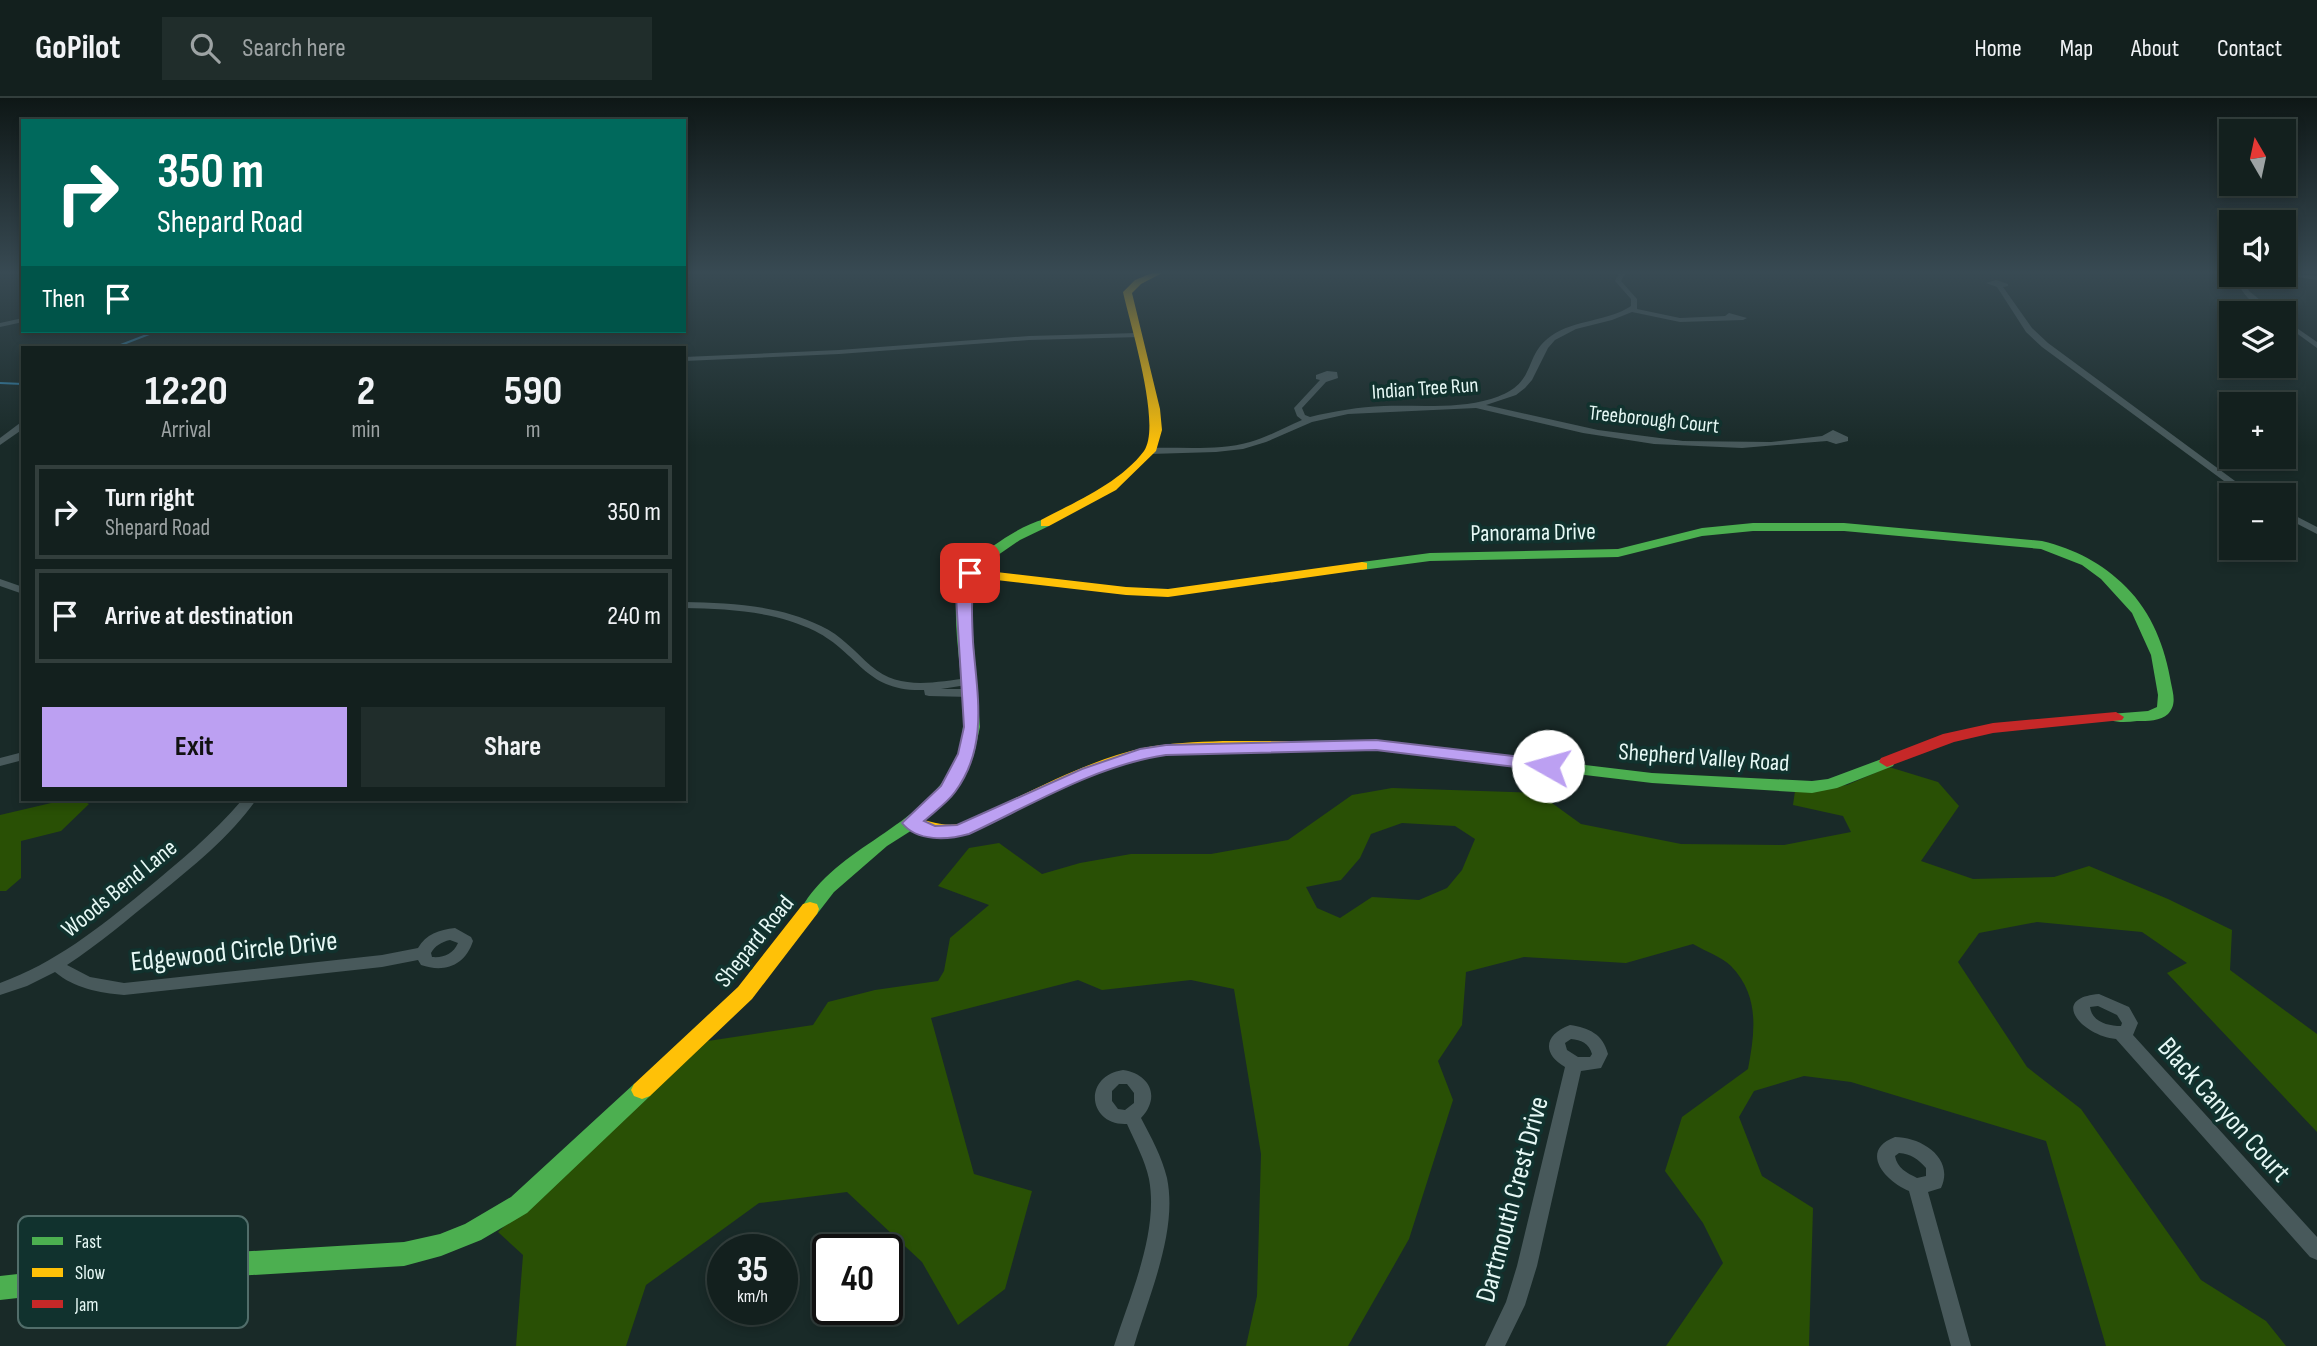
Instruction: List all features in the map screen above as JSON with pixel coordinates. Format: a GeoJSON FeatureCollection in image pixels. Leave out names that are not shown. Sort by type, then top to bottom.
{"type":"FeatureCollection","features":[{"type":"Feature","properties":{"kind":"street"},"geometry":{"type":"LineString","coordinates":[[970,573],[980,561],[1015,537],[1112,487],[1152,446],[1155,409],[1136,331]]}},
{"type":"Feature","properties":{"kind":"street","name":"Indian Tree Run"},"geometry":{"type":"LineString","coordinates":[[1152,446],[1211,450],[1255,443],[1309,420],[1362,410],[1478,406],[1502,398],[1524,386],[1531,375],[1539,351],[1555,336],[1565,331]]}},
{"type":"Feature","properties":{"kind":"street"},"geometry":{"type":"LineString","coordinates":[[2030,331],[2045,345],[2233,483]]}},
{"type":"Feature","properties":{"kind":"street"},"geometry":{"type":"LineString","coordinates":[[2298,331],[2317,346]]}},
{"type":"Feature","properties":{"kind":"street"},"geometry":{"type":"LineString","coordinates":[[686,359],[828,353],[1029,338],[1137,335]]}},
{"type":"Feature","properties":{"kind":"street"},"geometry":{"type":"LineString","coordinates":[[1309,420],[1301,416],[1298,408],[1324,380]]}},
{"type":"Feature","properties":{"kind":"street","name":"Treeborough Court"},"geometry":{"type":"LineString","coordinates":[[1478,406],[1599,433],[1650,440],[1744,444],[1828,438]]}},
{"type":"Feature","properties":{"kind":"street"},"geometry":{"type":"LineString","coordinates":[[0,442],[21,426]]}},
{"type":"Feature","properties":{"kind":"street"},"geometry":{"type":"LineString","coordinates":[[2296,520],[2317,531]]}},
{"type":"Feature","properties":{"kind":"street","name":"Panorama Drive"},"geometry":{"type":"LineString","coordinates":[[970,573],[1126,591],[1168,593],[1430,557],[1618,553],[1702,532],[1794,526],[1919,532],[2023,542],[2068,552],[2091,566]]}},
{"type":"Feature","properties":{"kind":"street","name":"Shepherd Valley Road"},"geometry":{"type":"LineString","coordinates":[[911,823],[932,832],[949,833],[962,830],[1088,773],[1145,753],[1166,750],[1376,745],[1652,778],[1812,787],[1830,784],[1949,738],[1993,728],[2157,713],[2164,709],[2166,703],[2160,654],[2149,627],[2120,591],[2091,566]]}},
{"type":"Feature","properties":{"kind":"street","name":"Shepard Road"},"geometry":{"type":"LineString","coordinates":[[248,1263],[404,1254],[437,1248],[475,1234],[510,1213],[534,1193],[699,1038],[745,993],[827,887],[881,842],[911,823],[947,790],[961,767],[972,727],[963,596],[970,573]]}},
{"type":"Feature","properties":{"kind":"street"},"geometry":{"type":"LineString","coordinates":[[0,582],[17,582]]}},
{"type":"Feature","properties":{"kind":"street"},"geometry":{"type":"LineString","coordinates":[[686,605],[732,606],[781,614],[832,636],[870,671],[887,682],[931,692],[969,687]]}},
{"type":"Feature","properties":{"kind":"street"},"geometry":{"type":"LineString","coordinates":[[0,762],[21,757]]}},
{"type":"Feature","properties":{"kind":"street","name":"Woods Bend Lane"},"geometry":{"type":"LineString","coordinates":[[0,989],[57,965],[90,944],[200,853],[248,801]]}},
{"type":"Feature","properties":{"kind":"street","name":"Edgewood Circle Drive"},"geometry":{"type":"LineString","coordinates":[[57,965],[65,973],[97,987],[124,989],[382,961],[423,953]]}},
{"type":"Feature","properties":{"kind":"street","name":"Black Canyon Court"},"geometry":{"type":"LineString","coordinates":[[2121,1033],[2317,1251]]}},
{"type":"Feature","properties":{"kind":"street","name":"Dartmouth Crest Drive"},"geometry":{"type":"LineString","coordinates":[[1495,1346],[1516,1305],[1527,1266],[1574,1065]]}},
{"type":"Feature","properties":{"kind":"street"},"geometry":{"type":"LineString","coordinates":[[1124,1346],[1158,1225],[1161,1200],[1154,1164],[1131,1114]]}},
{"type":"Feature","properties":{"kind":"street"},"geometry":{"type":"LineString","coordinates":[[1917,1186],[1961,1346]]}},
{"type":"Feature","properties":{"kind":"street","name":"Shepard Road"},"geometry":{"type":"LineString","coordinates":[[0,1288],[18,1286]]}},
{"type":"Feature","properties":{"kind":"green space"},"geometry":{"type":"Polygon","coordinates":[[[1889,767],[1938,782],[1959,806],[1921,861],[1973,879],[2054,877],[2089,866],[2168,899],[2232,930],[2230,970],[2317,1034],[2317,1132],[2167,973],[2187,963],[2142,932],[2037,922],[1979,933],[1958,962],[2027,1067],[2081,1109],[2201,1280],[2266,1321],[2286,1346],[2106,1346],[2046,1141],[1851,1082],[1804,1076],[1754,1091],[1739,1117],[1762,1176],[1813,1208],[1809,1346],[1666,1346],[1723,1263],[1703,1223],[1665,1171],[1682,1117],[1748,1069],[1753,1028],[1751,1002],[1740,978],[1727,963],[1693,944],[1626,963],[1524,957],[1466,972],[1462,1025],[1438,1061],[1453,1100],[1409,1239],[1348,1346],[1246,1346],[1257,1296],[1261,1154],[1234,989],[1191,980],[1102,990],[1078,980],[931,1018],[974,1174],[1032,1191],[1005,1289],[958,1325],[922,1262],[903,1244],[903,1234],[892,1234],[847,1192],[759,1203],[716,1234],[707,1234],[707,1241],[646,1285],[626,1346],[516,1346],[523,1255],[498,1232],[708,1041],[813,1025],[828,1002],[875,990],[938,981],[944,971],[950,938],[989,905],[938,886],[969,848],[999,843],[1042,874],[1080,863],[1131,854],[1211,854],[1288,840],[1352,795],[1392,788],[1538,793],[1581,824],[1681,844],[1784,845],[1851,832],[1843,816],[1793,805],[1795,791],[1847,785],[1889,767]],[[1402,823],[1371,834],[1360,858],[1341,880],[1306,887],[1317,908],[1340,918],[1372,897],[1419,900],[1447,888],[1462,870],[1475,839],[1455,826],[1402,823]]]}},
{"type":"Feature","properties":{"kind":"green space"},"geometry":{"type":"Polygon","coordinates":[[[60,801],[83,801],[89,804],[61,831],[21,841],[21,878],[6,891],[0,891],[0,815],[60,801]]]}},
{"type":"Feature","properties":{"kind":"waterway"},"geometry":{"type":"LineString","coordinates":[[118,346],[152,333]]}},
{"type":"Feature","properties":{"kind":"waterway"},"geometry":{"type":"LineString","coordinates":[[0,383],[21,384]]}},
{"type":"Feature","properties":{"kind":"traffic: fast"},"geometry":{"type":"LineString","coordinates":[[810,909],[827,887],[881,842],[911,823],[947,790],[966,754],[972,727],[963,596],[970,573],[980,561],[1015,537],[1045,523]]}},
{"type":"Feature","properties":{"kind":"traffic: fast"},"geometry":{"type":"LineString","coordinates":[[1362,566],[1430,557],[1618,553],[1702,532],[1753,527],[1844,527],[2042,545],[2086,562],[2106,576],[2124,592],[2150,632],[2158,655],[2166,695],[2165,707],[2154,715],[2116,717]]}},
{"type":"Feature","properties":{"kind":"traffic: fast"},"geometry":{"type":"LineString","coordinates":[[1301,746],[1376,745],[1652,778],[1812,787],[1831,784],[1887,762]]}},
{"type":"Feature","properties":{"kind":"traffic: fast"},"geometry":{"type":"LineString","coordinates":[[248,1263],[404,1254],[441,1245],[473,1232],[519,1205],[642,1090]]}},
{"type":"Feature","properties":{"kind":"traffic: fast"},"geometry":{"type":"LineString","coordinates":[[0,1288],[18,1286]]}},
{"type":"Feature","properties":{"kind":"traffic: slow"},"geometry":{"type":"LineString","coordinates":[[1045,523],[1112,487],[1150,451],[1156,430],[1155,409],[1136,331]]}},
{"type":"Feature","properties":{"kind":"traffic: slow"},"geometry":{"type":"LineString","coordinates":[[970,573],[1126,591],[1168,593],[1362,566]]}},
{"type":"Feature","properties":{"kind":"traffic: slow"},"geometry":{"type":"LineString","coordinates":[[911,823],[941,831],[963,829],[1078,776],[1145,753],[1203,747],[1301,746]]}},
{"type":"Feature","properties":{"kind":"traffic: slow"},"geometry":{"type":"LineString","coordinates":[[642,1090],[745,993],[810,909]]}},
{"type":"Feature","properties":{"kind":"traffic: jam"},"geometry":{"type":"LineString","coordinates":[[1887,762],[1949,738],[1993,728],[2116,717]]}},
{"type":"Feature","properties":{"kind":"route"},"geometry":{"type":"LineString","coordinates":[[970,573],[963,596],[972,727],[966,754],[953,781],[938,799],[911,823],[932,832],[949,833],[962,830],[1088,773],[1145,753],[1166,750],[1376,745],[1548,766]]}}]}
